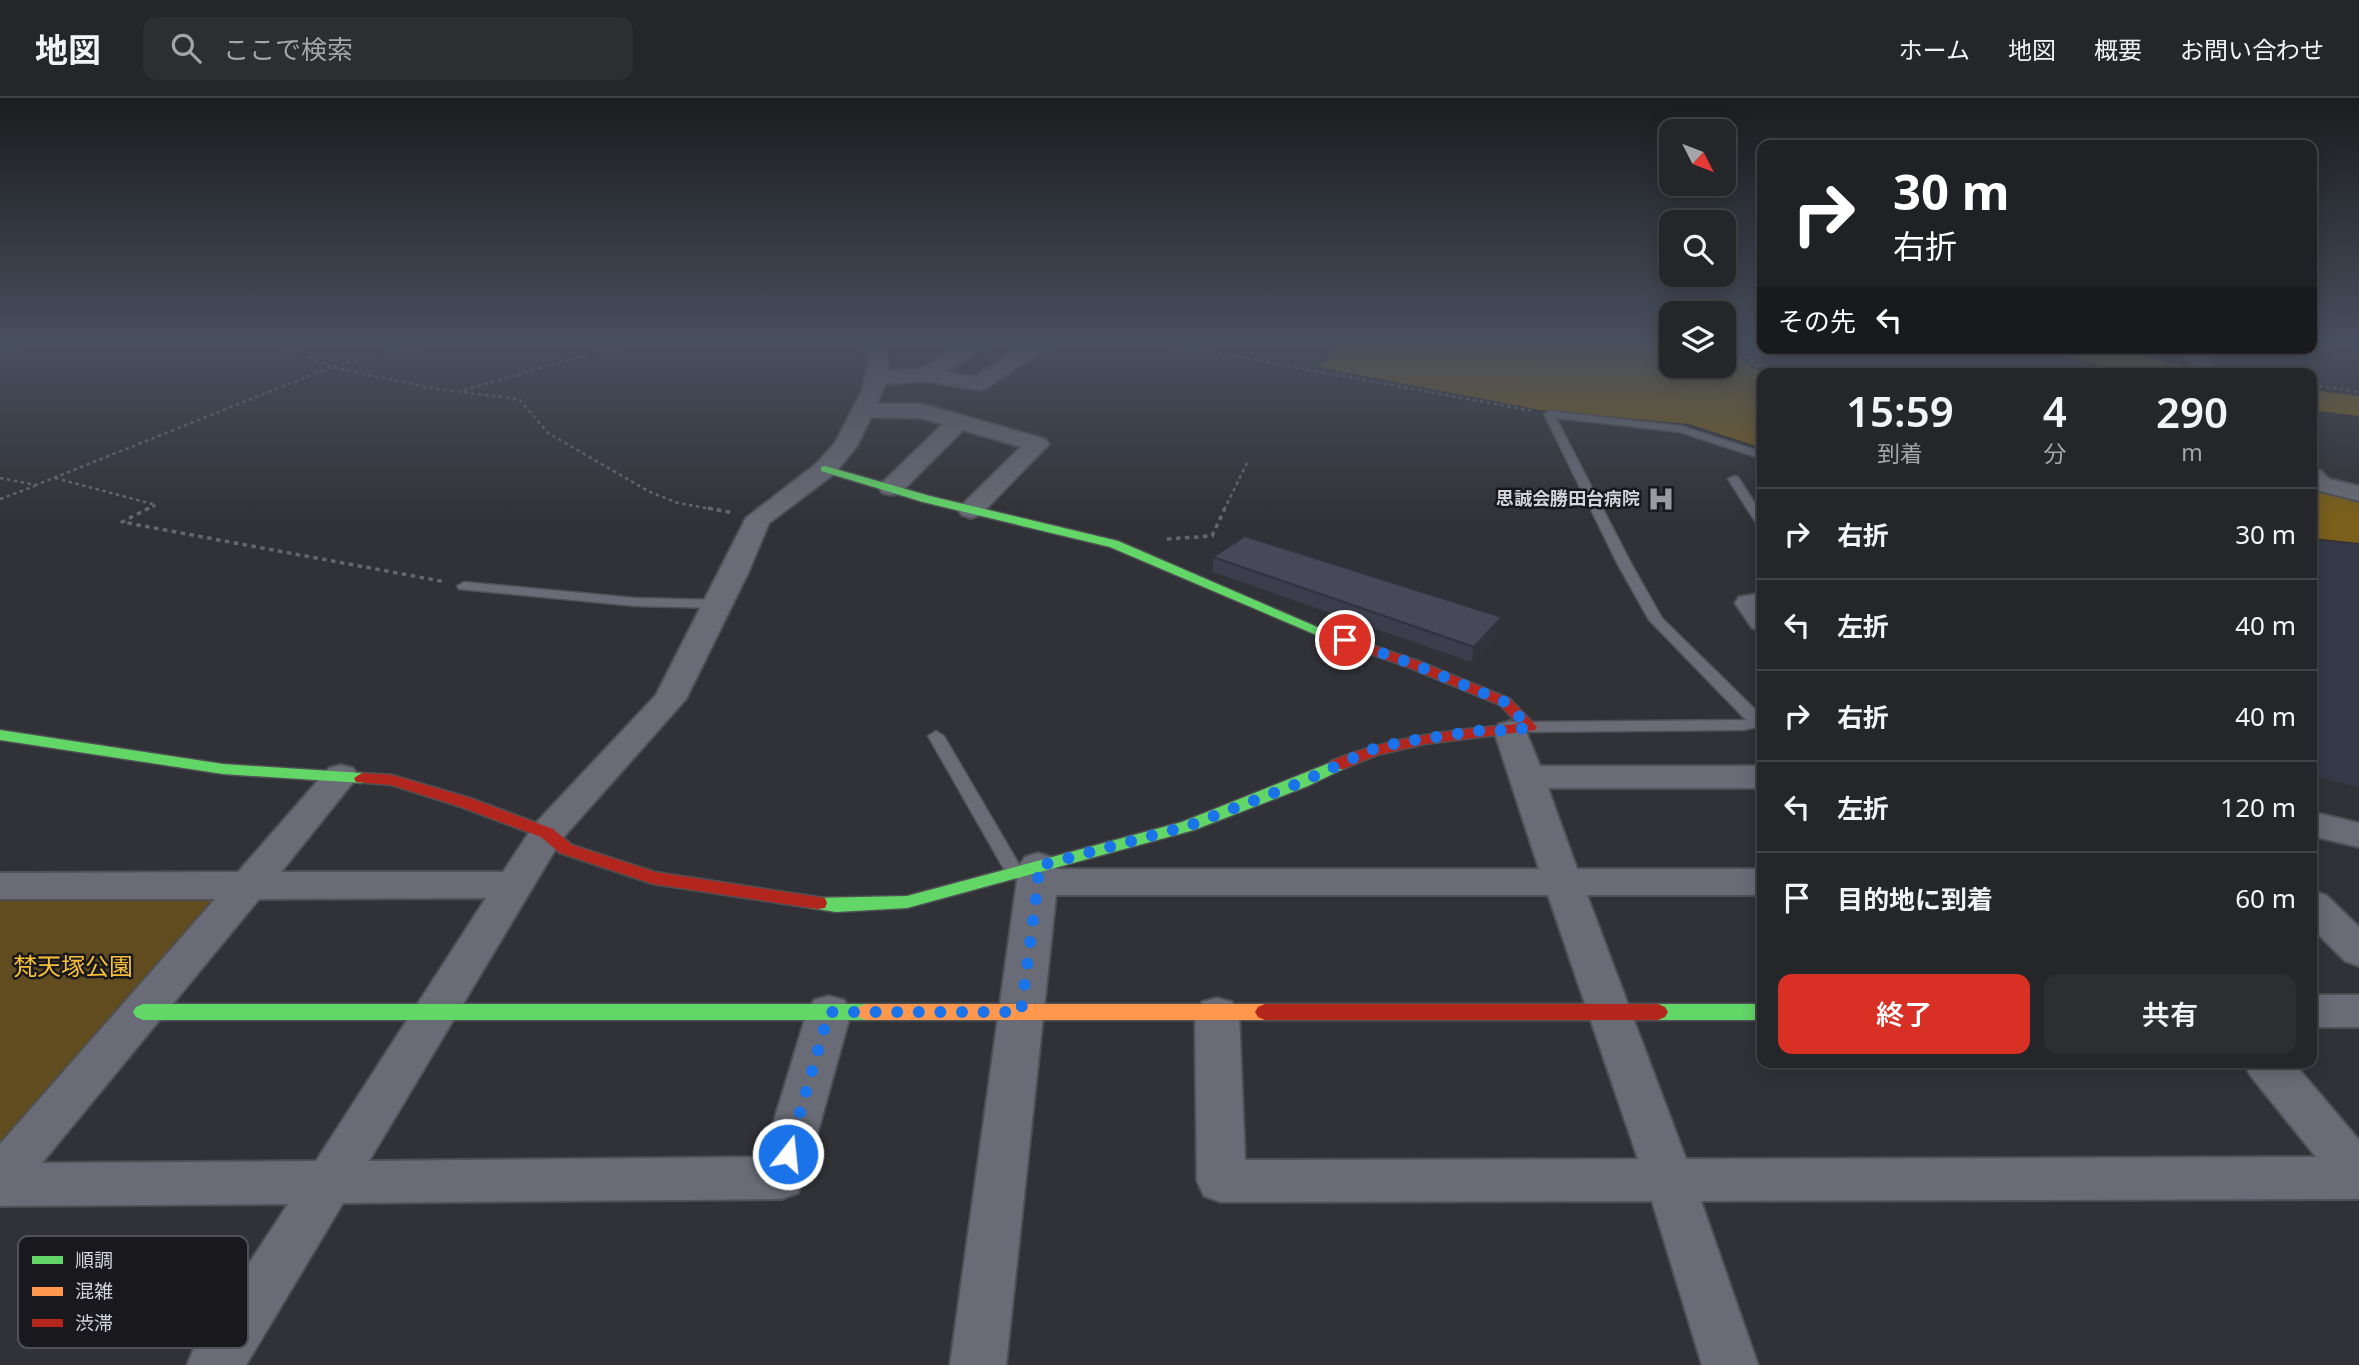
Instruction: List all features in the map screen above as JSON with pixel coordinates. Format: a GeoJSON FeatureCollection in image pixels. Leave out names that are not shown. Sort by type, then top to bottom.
{"type":"FeatureCollection","features":[{"type":"Feature","properties":{"kind":"street"},"geometry":{"type":"LineString","coordinates":[[248,1312],[547,833],[670,699],[759,518],[825,469],[845,446],[867,402]]}},
{"type":"Feature","properties":{"kind":"street"},"geometry":{"type":"LineString","coordinates":[[864,410],[922,411],[1037,444],[971,510]]}},
{"type":"Feature","properties":{"kind":"street"},"geometry":{"type":"LineString","coordinates":[[891,488],[958,422]]}},
{"type":"Feature","properties":{"kind":"street"},"geometry":{"type":"LineString","coordinates":[[825,469],[971,510],[1114,544],[1300,624],[1413,664],[1505,702],[1520,729],[1525,777],[1670,1181],[1730,1365]]}},
{"type":"Feature","properties":{"kind":"street"},"geometry":{"type":"LineString","coordinates":[[2317,481],[2359,494]]}},
{"type":"Feature","properties":{"kind":"street"},"geometry":{"type":"LineString","coordinates":[[1757,602],[1749,603],[1757,615]]}},
{"type":"Feature","properties":{"kind":"street"},"geometry":{"type":"LineString","coordinates":[[0,735],[223,769],[392,780],[464,802],[547,833],[566,849],[653,878],[836,906],[907,902],[1030,873],[1188,826],[1302,782],[1370,750],[1402,742],[1484,730],[1520,729]]}},
{"type":"Feature","properties":{"kind":"street"},"geometry":{"type":"LineString","coordinates":[[0,1179],[341,776]]}},
{"type":"Feature","properties":{"kind":"street"},"geometry":{"type":"LineString","coordinates":[[1525,777],[1757,777]]}},
{"type":"Feature","properties":{"kind":"street"},"geometry":{"type":"LineString","coordinates":[[2317,825],[2359,835]]}},
{"type":"Feature","properties":{"kind":"street"},"geometry":{"type":"LineString","coordinates":[[1030,873],[1757,882]]}},
{"type":"Feature","properties":{"kind":"street"},"geometry":{"type":"LineString","coordinates":[[978,1365],[1021,1012],[1030,873]]}},
{"type":"Feature","properties":{"kind":"street"},"geometry":{"type":"LineString","coordinates":[[0,886],[514,885]]}},
{"type":"Feature","properties":{"kind":"street"},"geometry":{"type":"LineString","coordinates":[[2317,910],[2359,951]]}},
{"type":"Feature","properties":{"kind":"street"},"geometry":{"type":"LineString","coordinates":[[143,1012],[1757,1012]]}},
{"type":"Feature","properties":{"kind":"street"},"geometry":{"type":"LineString","coordinates":[[0,1185],[781,1178],[829,1012]]}},
{"type":"Feature","properties":{"kind":"street"},"geometry":{"type":"LineString","coordinates":[[2317,1012],[2359,1012]]}},
{"type":"Feature","properties":{"kind":"street"},"geometry":{"type":"LineString","coordinates":[[1217,1014],[1221,1181],[2359,1176]]}},
{"type":"Feature","properties":{"kind":"street"},"geometry":{"type":"LineString","coordinates":[[2271,1068],[2359,1176]]}},
{"type":"Feature","properties":{"kind":"street"},"geometry":{"type":"LineString","coordinates":[[215,1365],[226,1348]]}},
{"type":"Feature","properties":{"kind":"lane"},"geometry":{"type":"LineString","coordinates":[[1549,414],[1681,429],[1757,454]]}},
{"type":"Feature","properties":{"kind":"lane"},"geometry":{"type":"LineString","coordinates":[[1549,414],[1625,565],[1656,620],[1757,719]]}},
{"type":"Feature","properties":{"kind":"lane"},"geometry":{"type":"LineString","coordinates":[[1734,479],[1757,515]]}},
{"type":"Feature","properties":{"kind":"lane"},"geometry":{"type":"LineString","coordinates":[[464,586],[635,602],[718,604]]}},
{"type":"Feature","properties":{"kind":"lane"},"geometry":{"type":"LineString","coordinates":[[1520,729],[1744,725],[1757,722]]}},
{"type":"Feature","properties":{"kind":"lane"},"geometry":{"type":"LineString","coordinates":[[936,736],[1030,873]]}},
{"type":"Feature","properties":{"kind":"path"},"geometry":{"type":"LineString","coordinates":[[0,499],[244,402]]}},
{"type":"Feature","properties":{"kind":"path"},"geometry":{"type":"LineString","coordinates":[[521,402],[548,433],[649,492],[678,503],[759,518]]}},
{"type":"Feature","properties":{"kind":"path"},"geometry":{"type":"LineString","coordinates":[[1485,402],[1549,414]]}},
{"type":"Feature","properties":{"kind":"path"},"geometry":{"type":"LineString","coordinates":[[1159,539],[1212,536],[1247,463]]}},
{"type":"Feature","properties":{"kind":"path"},"geometry":{"type":"LineString","coordinates":[[0,478],[36,485]]}},
{"type":"Feature","properties":{"kind":"path"},"geometry":{"type":"LineString","coordinates":[[55,478],[156,505],[122,522],[464,586]]}},
{"type":"Feature","properties":{"kind":"shaded area"},"geometry":{"type":"Polygon","coordinates":[[[1499,402],[1757,402],[1757,446],[1689,424],[1540,410],[1499,402]]]}},
{"type":"Feature","properties":{"kind":"shaded area"},"geometry":{"type":"Polygon","coordinates":[[[2317,491],[2359,497],[2359,543],[2317,539],[2317,491]]]}},
{"type":"Feature","properties":{"kind":"shaded area"},"geometry":{"type":"Polygon","coordinates":[[[2317,540],[2359,544],[2359,787],[2317,777],[2317,540]]]}},
{"type":"Feature","properties":{"kind":"green space","name":"梵天塚公園"},"geometry":{"type":"Polygon","coordinates":[[[0,895],[229,895],[0,1164],[0,895]]]}},
{"type":"Feature","properties":{"kind":"building"},"geometry":{"type":"Polygon","coordinates":[[[1245,536],[1502,617],[1474,647],[1213,557],[1245,536]]]}},
{"type":"Feature","properties":{"kind":"waterway"},"geometry":{"type":"LineString","coordinates":[[2329,402],[2359,406]]}},
{"type":"Feature","properties":{"kind":"traffic: fast"},"geometry":{"type":"LineString","coordinates":[[825,469],[927,499],[1114,544],[1324,633]]}},
{"type":"Feature","properties":{"kind":"traffic: fast"},"geometry":{"type":"LineString","coordinates":[[0,735],[223,769],[362,778]]}},
{"type":"Feature","properties":{"kind":"traffic: fast"},"geometry":{"type":"LineString","coordinates":[[818,903],[836,906],[907,902],[1188,826],[1302,782],[1337,765]]}},
{"type":"Feature","properties":{"kind":"traffic: fast"},"geometry":{"type":"LineString","coordinates":[[143,1012],[866,1012]]}},
{"type":"Feature","properties":{"kind":"traffic: fast"},"geometry":{"type":"LineString","coordinates":[[1658,1012],[1757,1012]]}},
{"type":"Feature","properties":{"kind":"traffic: slow"},"geometry":{"type":"LineString","coordinates":[[866,1012],[1265,1012]]}},
{"type":"Feature","properties":{"kind":"traffic: jam"},"geometry":{"type":"LineString","coordinates":[[1324,633],[1413,664],[1505,702],[1529,727],[1461,733],[1407,742],[1337,765]]}},
{"type":"Feature","properties":{"kind":"traffic: jam"},"geometry":{"type":"LineString","coordinates":[[362,778],[392,780],[464,802],[547,833],[566,849],[653,878],[818,903]]}},
{"type":"Feature","properties":{"kind":"traffic: jam"},"geometry":{"type":"LineString","coordinates":[[1265,1012],[1658,1012]]}},
{"type":"Feature","properties":{"kind":"place","name":"思誠会勝田台病院"},"geometry":{"type":"Point","coordinates":[1661,499]}},
{"type":"Feature","properties":{"kind":"route"},"geometry":{"type":"LineString","coordinates":[[788,1154],[829,1012],[1021,1012],[1038,866],[1188,826],[1302,782],[1370,750],[1402,742],[1484,730],[1511,731],[1529,727],[1505,702],[1413,664],[1345,640]]}}]}
